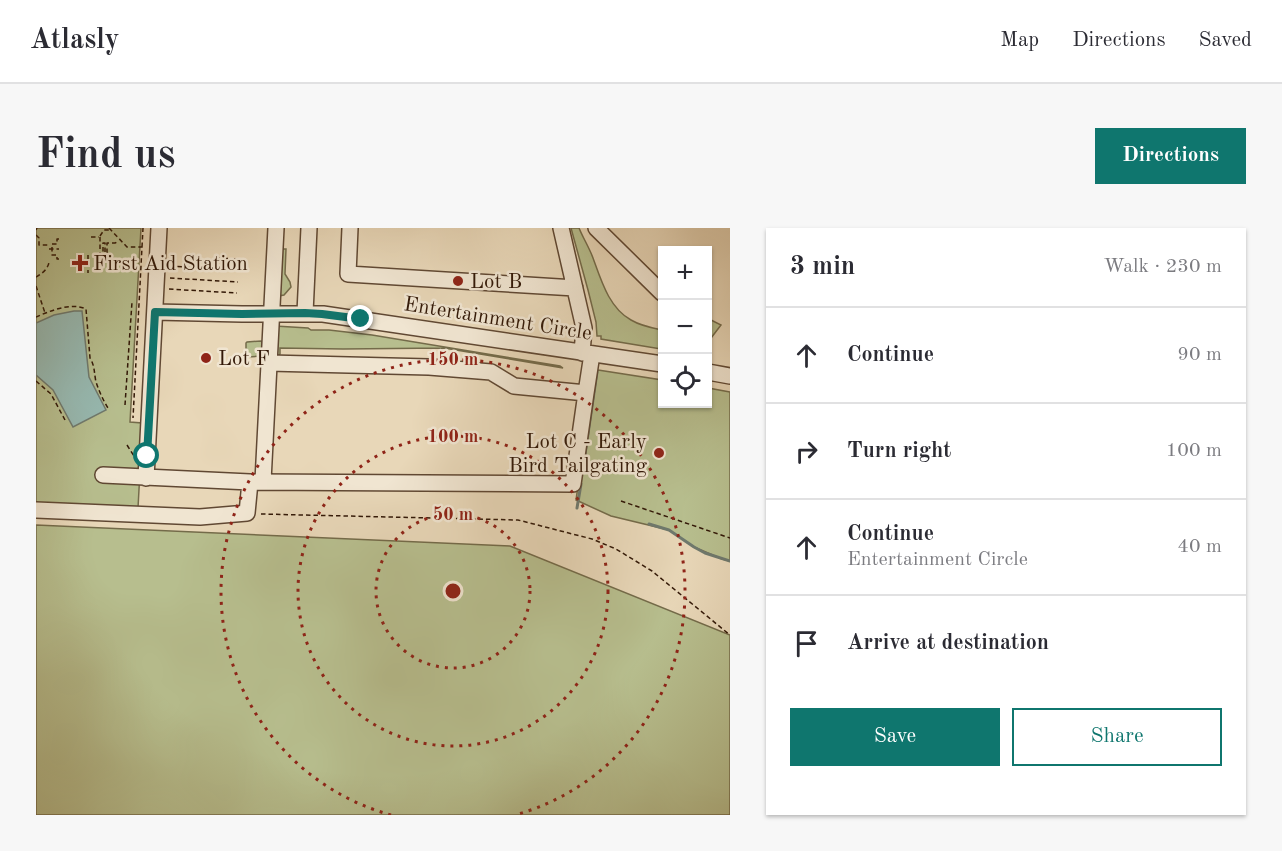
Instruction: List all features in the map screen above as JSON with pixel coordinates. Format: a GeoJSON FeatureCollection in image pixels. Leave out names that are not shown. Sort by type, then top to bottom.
{"type":"FeatureCollection","features":[{"type":"Feature","properties":{"kind":"street"},"geometry":{"type":"LineString","coordinates":[[146,477],[159,228]]}},
{"type":"Feature","properties":{"kind":"street"},"geometry":{"type":"LineString","coordinates":[[36,510],[200,517],[247,513],[256,481],[269,363],[276,228]]}},
{"type":"Feature","properties":{"kind":"street"},"geometry":{"type":"LineString","coordinates":[[305,313],[309,228]]}},
{"type":"Feature","properties":{"kind":"street"},"geometry":{"type":"LineString","coordinates":[[350,228],[348,274],[575,288]]}},
{"type":"Feature","properties":{"kind":"street"},"geometry":{"type":"LineString","coordinates":[[103,475],[256,481],[573,484],[586,393],[587,353],[584,327],[561,228]]}},
{"type":"Feature","properties":{"kind":"street"},"geometry":{"type":"LineString","coordinates":[[596,228],[658,288]]}},
{"type":"Feature","properties":{"kind":"street","name":"Entertainment Circle"},"geometry":{"type":"LineString","coordinates":[[155,312],[305,313],[351,317],[658,363]]}},
{"type":"Feature","properties":{"kind":"street"},"geometry":{"type":"LineString","coordinates":[[269,363],[429,367],[491,372],[514,386],[586,393]]}},
{"type":"Feature","properties":{"kind":"street"},"geometry":{"type":"LineString","coordinates":[[712,373],[730,376]]}},
{"type":"Feature","properties":{"kind":"path"},"geometry":{"type":"LineString","coordinates":[[133,418],[143,228]]}},
{"type":"Feature","properties":{"kind":"path"},"geometry":{"type":"LineString","coordinates":[[120,240],[116,243],[107,243],[107,253],[105,253],[105,243],[103,243],[103,254],[100,254],[102,231],[110,229],[128,247],[142,248]]}},
{"type":"Feature","properties":{"kind":"path"},"geometry":{"type":"LineString","coordinates":[[36,234],[39,244],[50,244]]}},
{"type":"Feature","properties":{"kind":"path"},"geometry":{"type":"LineString","coordinates":[[91,237],[100,237]]}},
{"type":"Feature","properties":{"kind":"path"},"geometry":{"type":"LineString","coordinates":[[59,239],[57,239],[57,244],[52,244],[51,249],[52,255],[57,255],[57,260],[59,260]]}},
{"type":"Feature","properties":{"kind":"path"},"geometry":{"type":"LineString","coordinates":[[51,249],[59,249]]}},
{"type":"Feature","properties":{"kind":"path"},"geometry":{"type":"LineString","coordinates":[[88,255],[88,273]]}},
{"type":"Feature","properties":{"kind":"path"},"geometry":{"type":"LineString","coordinates":[[216,258],[239,259]]}},
{"type":"Feature","properties":{"kind":"path"},"geometry":{"type":"LineString","coordinates":[[36,277],[50,261]]}},
{"type":"Feature","properties":{"kind":"path"},"geometry":{"type":"LineString","coordinates":[[82,265],[88,266]]}},
{"type":"Feature","properties":{"kind":"path"},"geometry":{"type":"LineString","coordinates":[[163,265],[238,270]]}},
{"type":"Feature","properties":{"kind":"path"},"geometry":{"type":"LineString","coordinates":[[162,277],[238,282]]}},
{"type":"Feature","properties":{"kind":"path"},"geometry":{"type":"LineString","coordinates":[[36,286],[45,313]]}},
{"type":"Feature","properties":{"kind":"path"},"geometry":{"type":"LineString","coordinates":[[162,289],[237,294]]}},
{"type":"Feature","properties":{"kind":"path"},"geometry":{"type":"LineString","coordinates":[[125,405],[132,302]]}},
{"type":"Feature","properties":{"kind":"path"},"geometry":{"type":"LineString","coordinates":[[36,317],[74,307],[86,309],[90,358],[100,393],[108,408]]}},
{"type":"Feature","properties":{"kind":"path"},"geometry":{"type":"LineString","coordinates":[[36,381],[51,394],[65,420]]}},
{"type":"Feature","properties":{"kind":"path"},"geometry":{"type":"LineString","coordinates":[[621,501],[730,538]]}},
{"type":"Feature","properties":{"kind":"path"},"geometry":{"type":"LineString","coordinates":[[247,513],[518,520],[592,539],[616,549],[652,571],[730,635]]}},
{"type":"Feature","properties":{"kind":"green space"},"geometry":{"type":"Polygon","coordinates":[[[36,228],[141,228],[130,422],[142,423],[141,446],[139,446],[138,453],[141,453],[138,508],[36,506],[36,228]]]}},
{"type":"Feature","properties":{"kind":"green space"},"geometry":{"type":"Polygon","coordinates":[[[571,228],[579,228],[611,301],[623,315],[635,322],[658,329],[658,348],[601,339],[601,336],[597,336],[588,290],[571,228]]]}},
{"type":"Feature","properties":{"kind":"green space"},"geometry":{"type":"Polygon","coordinates":[[[280,249],[286,249],[285,274],[291,287],[284,295],[278,296],[280,249]]]}},
{"type":"Feature","properties":{"kind":"green space"},"geometry":{"type":"Polygon","coordinates":[[[712,320],[721,325],[712,337],[712,320]]]}},
{"type":"Feature","properties":{"kind":"green space"},"geometry":{"type":"Polygon","coordinates":[[[275,326],[372,335],[563,368],[444,348],[280,348],[280,354],[277,357],[275,326]]]}},
{"type":"Feature","properties":{"kind":"green space"},"geometry":{"type":"Polygon","coordinates":[[[261,341],[263,343],[262,356],[246,356],[247,342],[261,341]]]}},
{"type":"Feature","properties":{"kind":"green space","name":"Lot C - Early Bird Tailgating"},"geometry":{"type":"Polygon","coordinates":[[[598,370],[658,379],[658,408],[712,408],[712,389],[730,392],[730,561],[694,547],[669,530],[611,516],[576,500],[594,373],[598,370]]]}},
{"type":"Feature","properties":{"kind":"green space"},"geometry":{"type":"Polygon","coordinates":[[[36,525],[510,546],[730,635],[730,815],[36,815],[36,525]]]}},
{"type":"Feature","properties":{"kind":"water"},"geometry":{"type":"Polygon","coordinates":[[[82,311],[89,377],[106,410],[73,427],[53,390],[36,375],[36,323],[54,315],[82,311]]]}},
{"type":"Feature","properties":{"kind":"waterway"},"geometry":{"type":"LineString","coordinates":[[583,468],[597,372]]}},
{"type":"Feature","properties":{"kind":"waterway"},"geometry":{"type":"LineString","coordinates":[[577,508],[581,484]]}},
{"type":"Feature","properties":{"kind":"waterway"},"geometry":{"type":"LineString","coordinates":[[649,524],[669,530],[705,553],[730,561]]}},
{"type":"Feature","properties":{"kind":"place","name":"First Aid Station"},"geometry":{"type":"Point","coordinates":[80,263]}},
{"type":"Feature","properties":{"kind":"place","name":"Lot B"},"geometry":{"type":"Point","coordinates":[458,281]}},
{"type":"Feature","properties":{"kind":"place","name":"Lot F"},"geometry":{"type":"Point","coordinates":[206,358]}},
{"type":"Feature","properties":{"kind":"place","name":"Lot C - Early Bird Tailgating"},"geometry":{"type":"Point","coordinates":[659,453]}},
{"type":"Feature","properties":{"kind":"route"},"geometry":{"type":"LineString","coordinates":[[147,456],[155,312],[305,313],[361,319]]}}]}
